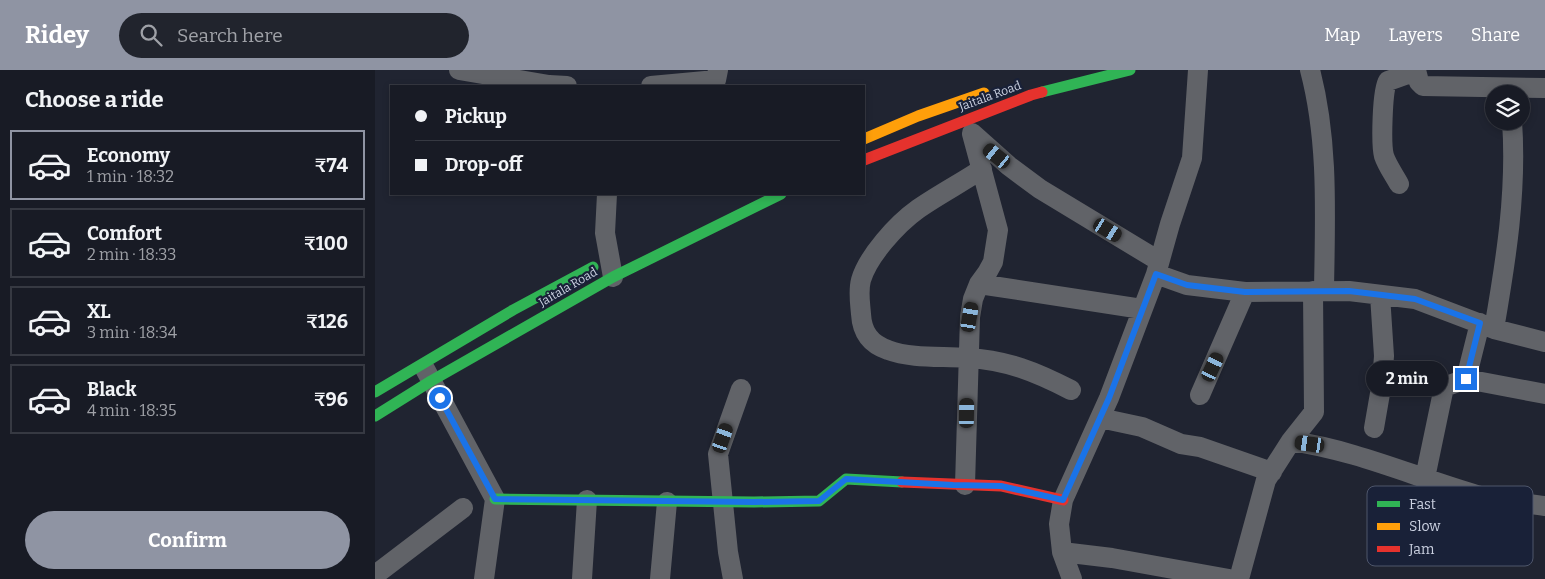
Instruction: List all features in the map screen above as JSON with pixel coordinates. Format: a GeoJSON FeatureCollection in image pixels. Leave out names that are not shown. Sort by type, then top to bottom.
{"type":"FeatureCollection","features":[{"type":"Feature","properties":{"kind":"street"},"geometry":{"type":"LineString","coordinates":[[459,70],[556,80]]}},
{"type":"Feature","properties":{"kind":"street"},"geometry":{"type":"LineString","coordinates":[[662,85],[716,80],[718,70]]}},
{"type":"Feature","properties":{"kind":"street","name":"Jaitala Road"},"geometry":{"type":"LineString","coordinates":[[865,160],[968,127],[1031,95],[1130,70]]}},
{"type":"Feature","properties":{"kind":"street"},"geometry":{"type":"LineString","coordinates":[[1072,579],[1062,552],[1059,524],[1063,500],[1100,418],[1158,267],[1192,158],[1198,70]]}},
{"type":"Feature","properties":{"kind":"street"},"geometry":{"type":"LineString","coordinates":[[1239,579],[1266,480],[1291,441],[1314,412],[1319,291],[1326,189],[1315,88],[1310,70]]}},
{"type":"Feature","properties":{"kind":"street"},"geometry":{"type":"LineString","coordinates":[[1399,184],[1384,156],[1383,147],[1384,91],[1388,81],[1416,70],[1419,82],[1423,86],[1485,89]]}},
{"type":"Feature","properties":{"kind":"street"},"geometry":{"type":"LineString","coordinates":[[1530,89],[1545,88]]}},
{"type":"Feature","properties":{"kind":"street","name":"Jaitala Road"},"geometry":{"type":"LineString","coordinates":[[865,139],[917,116],[996,89]]}},
{"type":"Feature","properties":{"kind":"street"},"geometry":{"type":"LineString","coordinates":[[965,485],[970,317],[973,299],[979,284],[993,262],[998,230],[982,169],[968,127]]}},
{"type":"Feature","properties":{"kind":"street"},"geometry":{"type":"LineString","coordinates":[[968,127],[1009,166],[1040,189],[1187,285],[1245,292],[1349,291],[1415,299],[1487,326],[1545,342]]}},
{"type":"Feature","properties":{"kind":"street"},"geometry":{"type":"LineString","coordinates":[[1466,379],[1487,326],[1504,268],[1513,190],[1513,130]]}},
{"type":"Feature","properties":{"kind":"street"},"geometry":{"type":"LineString","coordinates":[[982,169],[917,210],[870,259],[861,280],[859,292],[861,322],[866,336],[875,345],[889,351],[1003,362],[1041,374],[1071,390]]}},
{"type":"Feature","properties":{"kind":"street"},"geometry":{"type":"LineString","coordinates":[[607,195],[605,233],[613,263]]}},
{"type":"Feature","properties":{"kind":"street","name":"Jaitala Road"},"geometry":{"type":"LineString","coordinates":[[375,416],[426,372],[513,310],[613,263],[779,195]]}},
{"type":"Feature","properties":{"kind":"street","name":"Jaitala Road"},"geometry":{"type":"LineString","coordinates":[[375,392],[426,372],[613,263]]}},
{"type":"Feature","properties":{"kind":"street"},"geometry":{"type":"LineString","coordinates":[[979,284],[1142,309]]}},
{"type":"Feature","properties":{"kind":"street"},"geometry":{"type":"LineString","coordinates":[[1200,395],[1245,292]]}},
{"type":"Feature","properties":{"kind":"street"},"geometry":{"type":"LineString","coordinates":[[1374,428],[1382,382],[1384,356],[1380,295]]}},
{"type":"Feature","properties":{"kind":"street"},"geometry":{"type":"LineString","coordinates":[[426,372],[495,499],[484,579]]}},
{"type":"Feature","properties":{"kind":"street"},"geometry":{"type":"LineString","coordinates":[[1425,478],[1444,387],[1466,379],[1545,394]]}},
{"type":"Feature","properties":{"kind":"street"},"geometry":{"type":"LineString","coordinates":[[733,579],[718,454],[741,389]]}},
{"type":"Feature","properties":{"kind":"street"},"geometry":{"type":"LineString","coordinates":[[1100,418],[1141,428],[1181,444],[1200,447],[1272,472]]}},
{"type":"Feature","properties":{"kind":"street"},"geometry":{"type":"LineString","coordinates":[[1291,441],[1360,457],[1449,486]]}},
{"type":"Feature","properties":{"kind":"street"},"geometry":{"type":"LineString","coordinates":[[495,499],[667,502],[819,501],[846,479],[1001,486],[1063,500]]}},
{"type":"Feature","properties":{"kind":"street"},"geometry":{"type":"LineString","coordinates":[[582,579],[587,500]]}},
{"type":"Feature","properties":{"kind":"street"},"geometry":{"type":"LineString","coordinates":[[660,579],[667,502]]}},
{"type":"Feature","properties":{"kind":"street"},"geometry":{"type":"LineString","coordinates":[[375,575],[463,508]]}},
{"type":"Feature","properties":{"kind":"street"},"geometry":{"type":"LineString","coordinates":[[1062,552],[1112,558],[1229,579]]}},
{"type":"Feature","properties":{"kind":"traffic: fast"},"geometry":{"type":"LineString","coordinates":[[1042,92],[1130,70]]}},
{"type":"Feature","properties":{"kind":"traffic: fast"},"geometry":{"type":"LineString","coordinates":[[375,416],[431,381],[613,277],[779,195]]}},
{"type":"Feature","properties":{"kind":"traffic: fast"},"geometry":{"type":"LineString","coordinates":[[375,392],[513,310],[593,267]]}},
{"type":"Feature","properties":{"kind":"traffic: fast"},"geometry":{"type":"LineString","coordinates":[[495,499],[819,501],[846,479],[902,482]]}},
{"type":"Feature","properties":{"kind":"traffic: slow"},"geometry":{"type":"LineString","coordinates":[[865,139],[918,116],[984,93]]}},
{"type":"Feature","properties":{"kind":"traffic: jam"},"geometry":{"type":"LineString","coordinates":[[865,160],[1042,92]]}},
{"type":"Feature","properties":{"kind":"traffic: jam"},"geometry":{"type":"LineString","coordinates":[[902,482],[1001,486],[1063,500]]}},
{"type":"Feature","properties":{"kind":"route"},"geometry":{"type":"LineString","coordinates":[[440,398],[495,499],[819,501],[846,479],[1001,486],[1063,500],[1109,398],[1156,274],[1187,285],[1245,292],[1349,291],[1415,299],[1480,323],[1466,379]]}}]}
